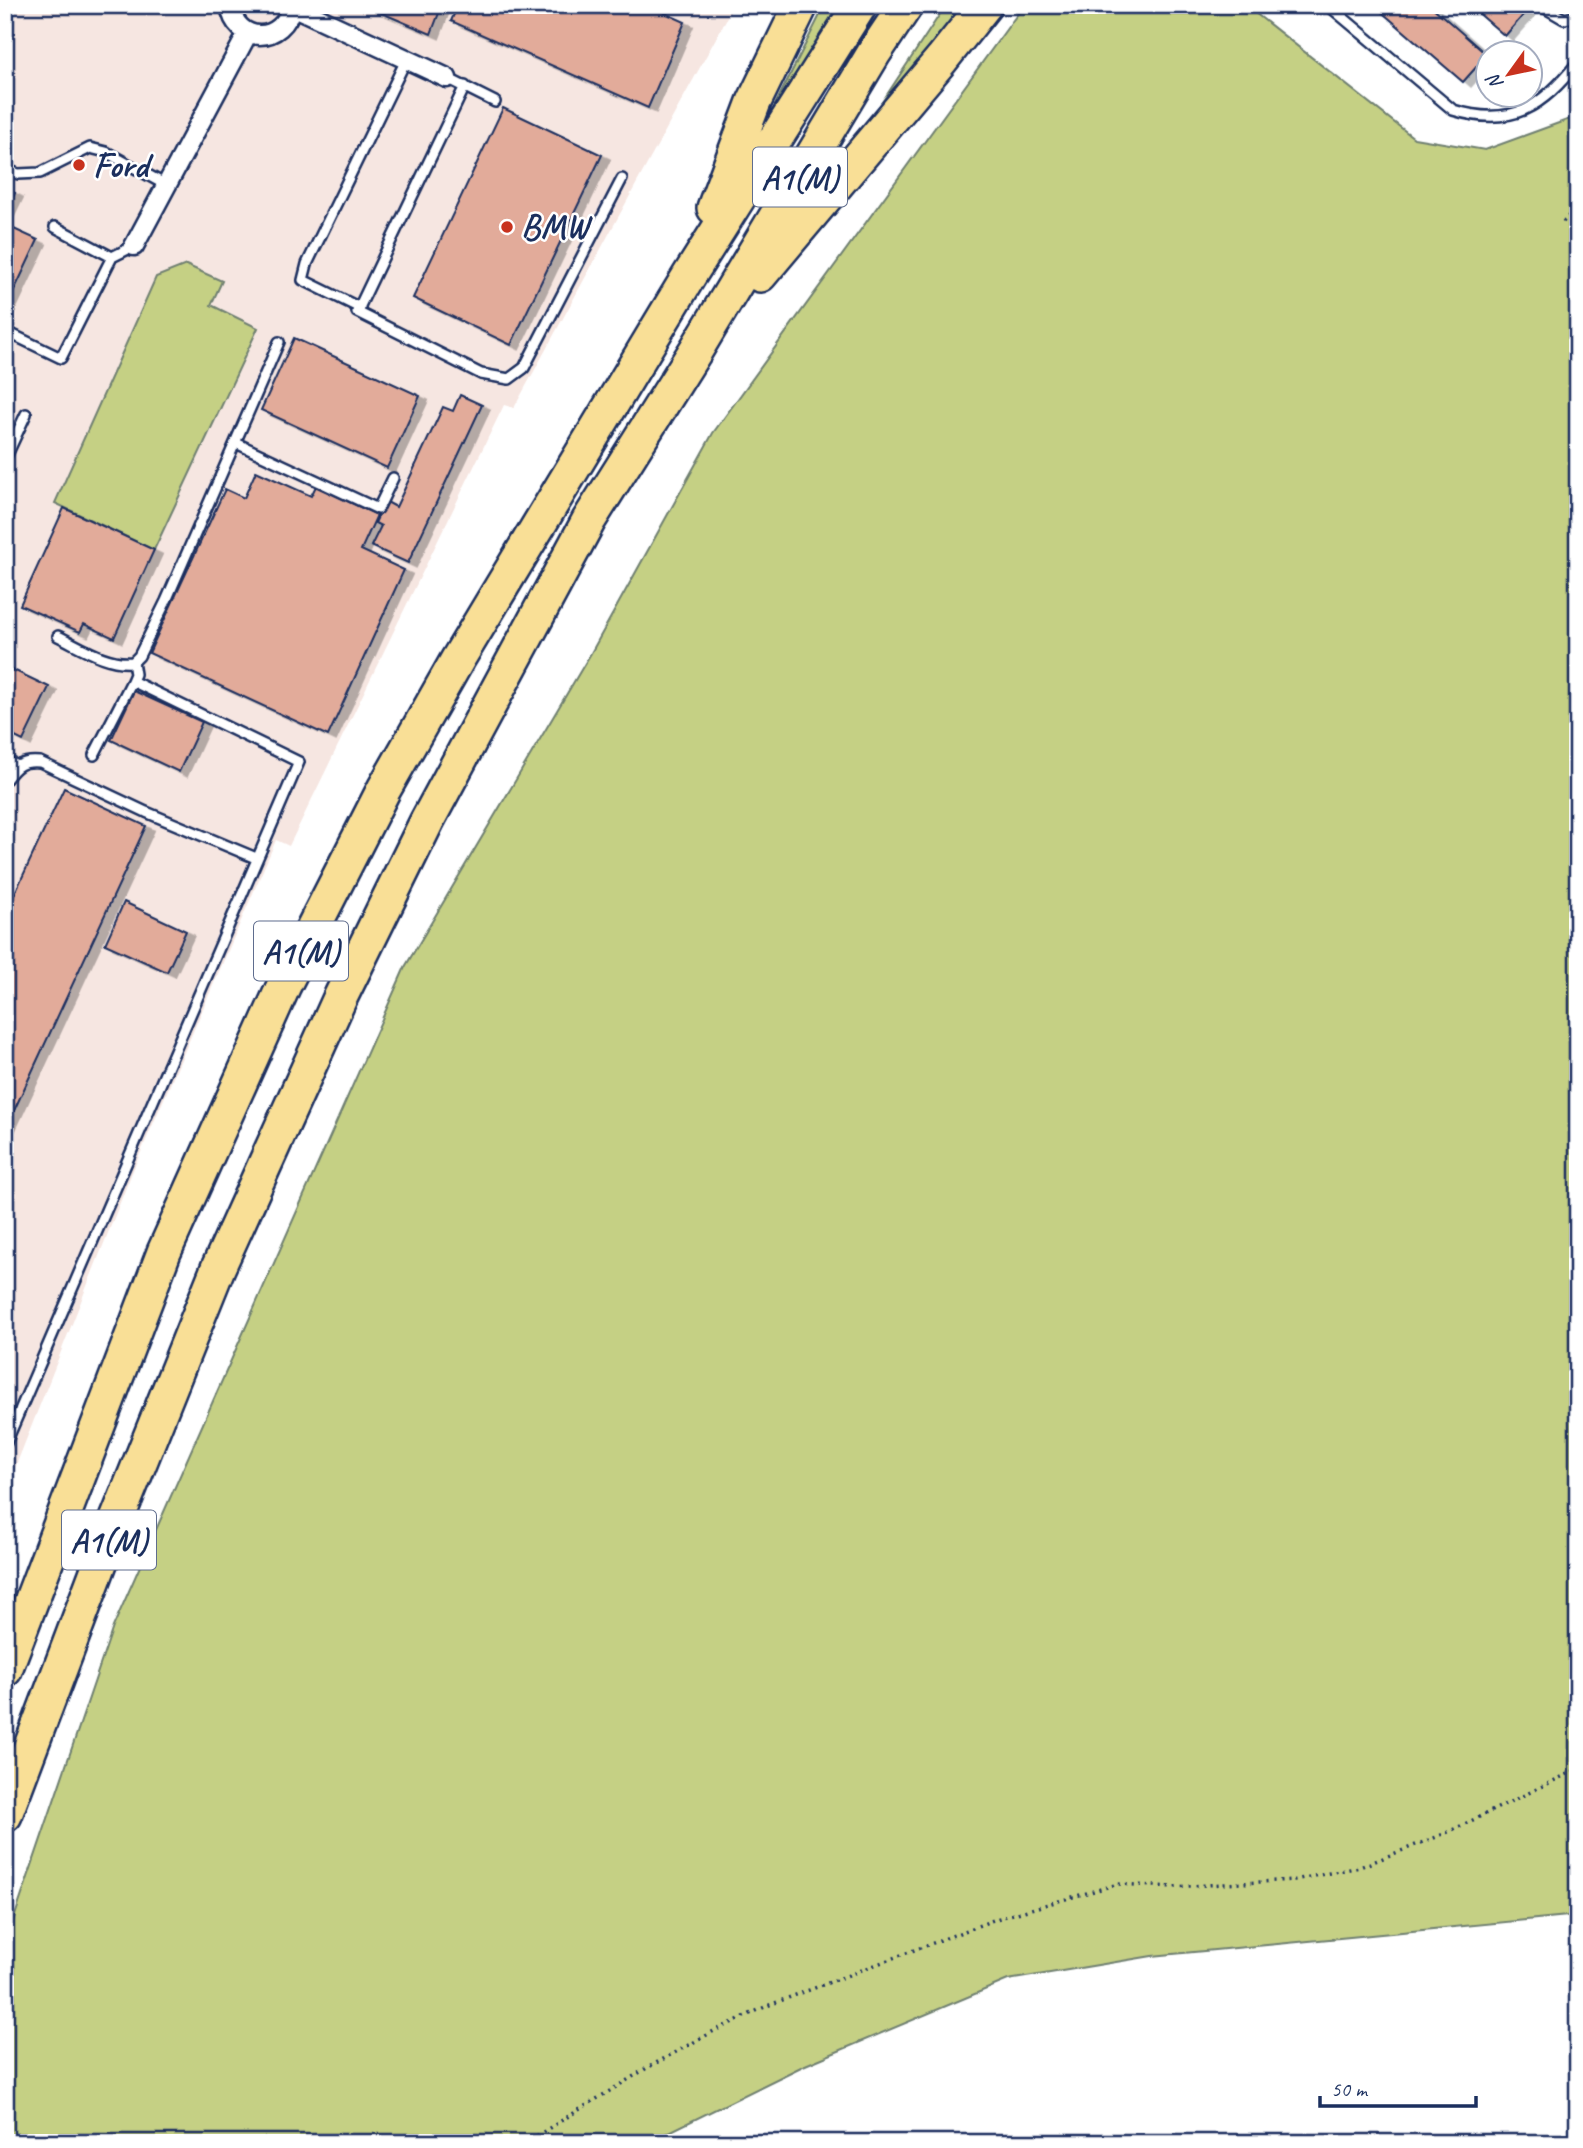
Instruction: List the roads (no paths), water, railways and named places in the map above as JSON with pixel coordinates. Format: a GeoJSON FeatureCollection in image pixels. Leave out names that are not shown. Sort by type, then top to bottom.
{"type":"FeatureCollection","features":[{"type":"Feature","properties":{"kind":"highway","name":"A1(M)"},"geometry":{"type":"LineString","coordinates":[[689,276],[754,102],[801,5]]}},
{"type":"Feature","properties":{"kind":"highway","name":"A1(M)"},"geometry":{"type":"LineString","coordinates":[[5,1670],[164,1252],[284,985],[384,789],[458,659],[689,276],[860,5]]}},
{"type":"Feature","properties":{"kind":"highway","name":"A1(M)"},"geometry":{"type":"LineString","coordinates":[[5,1815],[108,1542],[218,1268],[340,998],[427,821],[589,520],[906,5]]}},
{"type":"Feature","properties":{"kind":"highway","name":"A1(M)"},"geometry":{"type":"LineString","coordinates":[[696,350],[985,5]]}},
{"type":"Feature","properties":{"kind":"street"},"geometry":{"type":"LineString","coordinates":[[220,5],[231,12],[248,33],[258,35],[276,31],[284,24],[292,6],[447,78]]}},
{"type":"Feature","properties":{"kind":"street"},"geometry":{"type":"LineString","coordinates":[[134,246],[248,33]]}},
{"type":"Feature","properties":{"kind":"lane"},"geometry":{"type":"LineString","coordinates":[[1328,5],[1453,110],[1473,116],[1503,117],[1522,110],[1557,88],[1578,62]]}},
{"type":"Feature","properties":{"kind":"lane"},"geometry":{"type":"LineString","coordinates":[[1540,5],[1564,19],[1578,16]]}},
{"type":"Feature","properties":{"kind":"lane"},"geometry":{"type":"LineString","coordinates":[[360,308],[303,280],[307,264],[407,58]]}},
{"type":"Feature","properties":{"kind":"lane"},"geometry":{"type":"LineString","coordinates":[[447,78],[495,102]]}},
{"type":"Feature","properties":{"kind":"lane"},"geometry":{"type":"LineString","coordinates":[[464,86],[357,313],[481,374],[509,379],[524,368],[622,179]]}},
{"type":"Feature","properties":{"kind":"lane"},"geometry":{"type":"LineString","coordinates":[[5,169],[18,174],[40,173],[90,148],[106,152],[166,186]]}},
{"type":"Feature","properties":{"kind":"lane"},"geometry":{"type":"LineString","coordinates":[[55,227],[112,257]]}},
{"type":"Feature","properties":{"kind":"lane"},"geometry":{"type":"LineString","coordinates":[[5,331],[61,358],[112,257],[134,246]]}},
{"type":"Feature","properties":{"kind":"lane"},"geometry":{"type":"LineString","coordinates":[[94,755],[132,681],[135,674],[134,662],[166,601],[279,342]]}},
{"type":"Feature","properties":{"kind":"lane"},"geometry":{"type":"LineString","coordinates":[[5,459],[26,414]]}},
{"type":"Feature","properties":{"kind":"lane"},"geometry":{"type":"LineString","coordinates":[[236,443],[378,509],[393,478]]}},
{"type":"Feature","properties":{"kind":"lane"},"geometry":{"type":"LineString","coordinates":[[58,636],[122,663],[134,662]]}},
{"type":"Feature","properties":{"kind":"lane"},"geometry":{"type":"LineString","coordinates":[[5,1445],[9,1424],[299,762],[132,681]]}},
{"type":"Feature","properties":{"kind":"lane"},"geometry":{"type":"LineString","coordinates":[[5,760],[16,765]]}},
{"type":"Feature","properties":{"kind":"lane"},"geometry":{"type":"LineString","coordinates":[[6,779],[16,765],[28,760],[40,762],[146,812],[256,858]]}},
{"type":"Feature","properties":{"kind":"place","name":"Ford"},"geometry":{"type":"Point","coordinates":[79,165]}},
{"type":"Feature","properties":{"kind":"place","name":"BMW"},"geometry":{"type":"Point","coordinates":[507,227]}}]}
